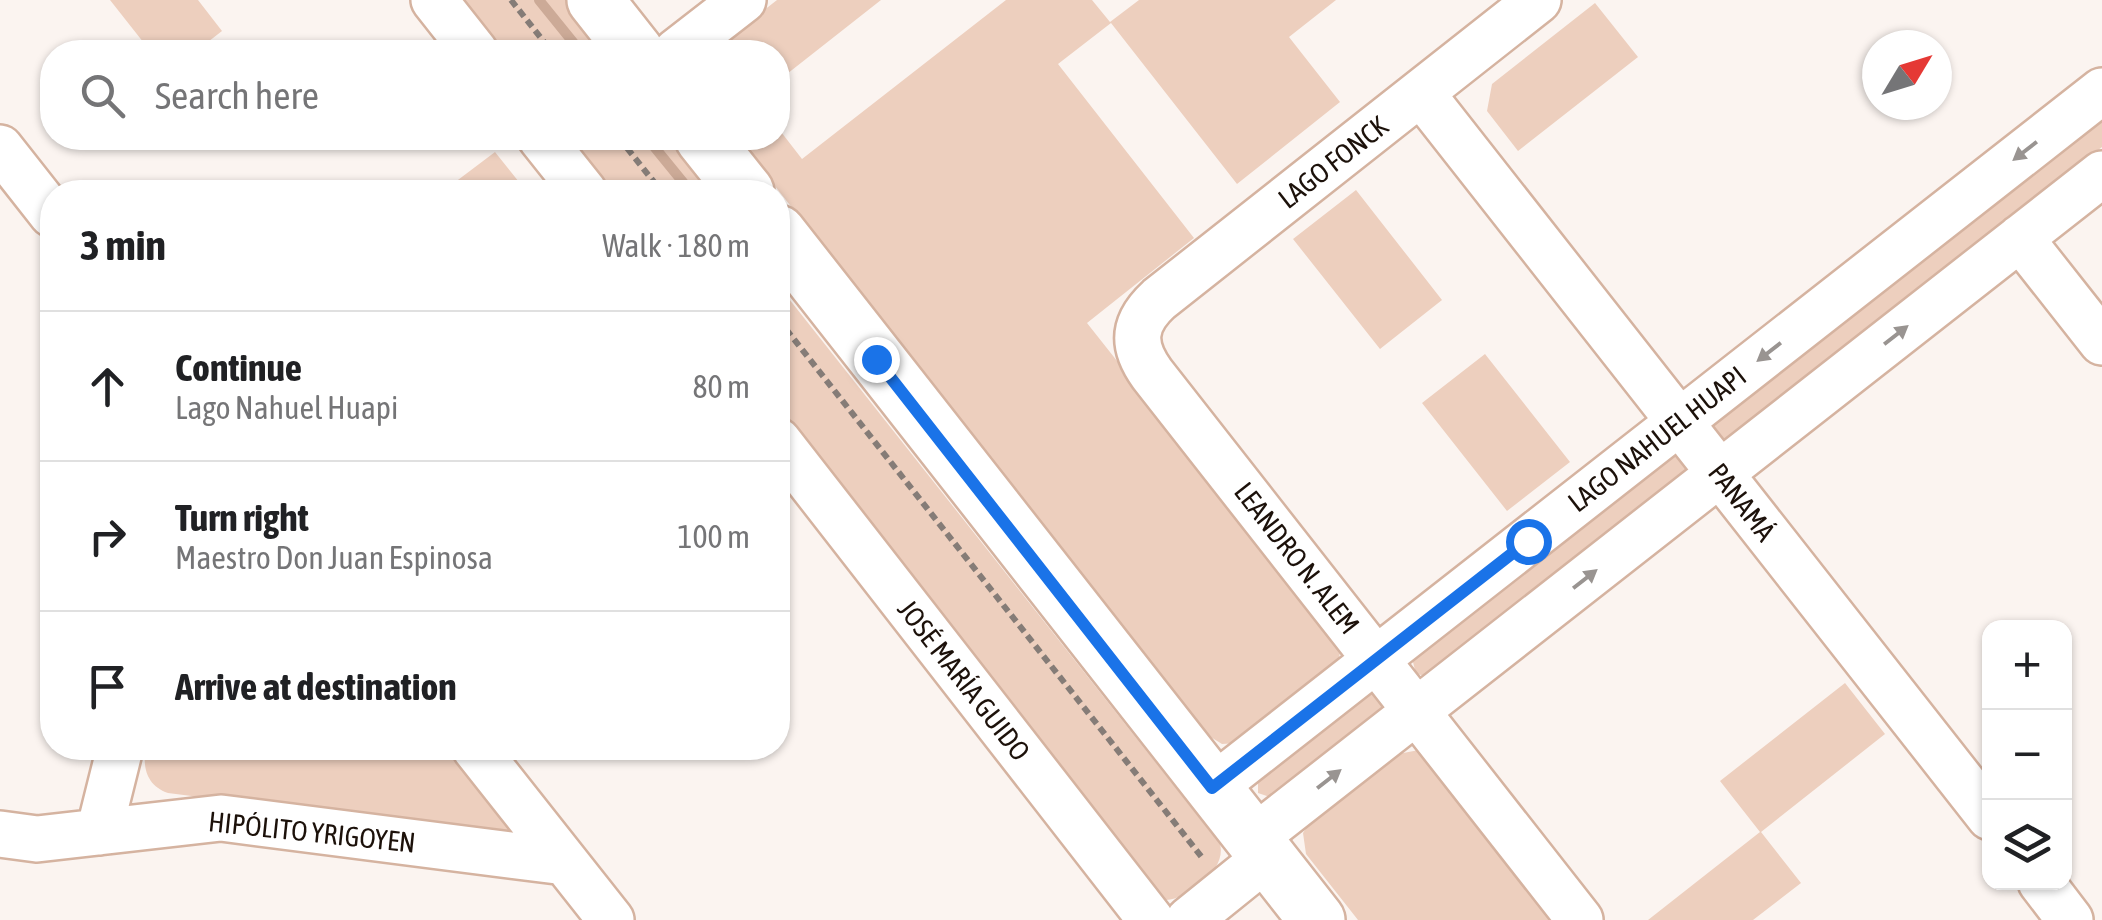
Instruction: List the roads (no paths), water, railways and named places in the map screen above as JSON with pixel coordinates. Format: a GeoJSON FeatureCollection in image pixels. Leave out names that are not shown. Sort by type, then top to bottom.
{"type":"FeatureCollection","features":[{"type":"Feature","properties":{"kind":"main road"},"geometry":{"type":"LineString","coordinates":[[595,0],[627,40]]}},
{"type":"Feature","properties":{"kind":"main road"},"geometry":{"type":"LineString","coordinates":[[712,150],[736,180]]}},
{"type":"Feature","properties":{"kind":"main road"},"geometry":{"type":"LineString","coordinates":[[790,248],[1212,788],[1249,862],[1316,920]]}},
{"type":"Feature","properties":{"kind":"street"},"geometry":{"type":"LineString","coordinates":[[434,0],[466,40]]}},
{"type":"Feature","properties":{"kind":"street"},"geometry":{"type":"LineString","coordinates":[[691,40],[742,0]]}},
{"type":"Feature","properties":{"kind":"street","name":"LAGO FONCK"},"geometry":{"type":"LineString","coordinates":[[1136,332],[1140,320],[1159,299],[1421,92],[1509,9]]}},
{"type":"Feature","properties":{"kind":"street","name":"LAGO NAHUEL HUAPI"},"geometry":{"type":"LineString","coordinates":[[1212,788],[2102,91]]}},
{"type":"Feature","properties":{"kind":"street","name":"PANAMÁ"},"geometry":{"type":"LineString","coordinates":[[1421,92],[1982,807]]}},
{"type":"Feature","properties":{"kind":"street"},"geometry":{"type":"LineString","coordinates":[[0,148],[40,199]]}},
{"type":"Feature","properties":{"kind":"street"},"geometry":{"type":"LineString","coordinates":[[551,150],[575,180]]}},
{"type":"Feature","properties":{"kind":"street"},"geometry":{"type":"LineString","coordinates":[[1189,920],[1416,711],[2102,174]]}},
{"type":"Feature","properties":{"kind":"street"},"geometry":{"type":"LineString","coordinates":[[2020,238],[2102,342]]}},
{"type":"Feature","properties":{"kind":"street","name":"LEANDRO N. ALEM"},"geometry":{"type":"LineString","coordinates":[[1136,332],[1137,347],[1152,374],[1580,920]]}},
{"type":"Feature","properties":{"kind":"street","name":"JOSÉ MARÍA GUIDO"},"geometry":{"type":"LineString","coordinates":[[790,455],[1151,920]]}},
{"type":"Feature","properties":{"kind":"street"},"geometry":{"type":"LineString","coordinates":[[99,832],[117,760]]}},
{"type":"Feature","properties":{"kind":"street"},"geometry":{"type":"LineString","coordinates":[[485,760],[610,920]]}},
{"type":"Feature","properties":{"kind":"street","name":"HIPÓLITO YRIGOYEN"},"geometry":{"type":"LineString","coordinates":[[0,834],[37,839],[220,818],[565,862]]}},
{"type":"Feature","properties":{"kind":"street"},"geometry":{"type":"LineString","coordinates":[[2047,890],[2070,920]]}},
{"type":"Feature","properties":{"kind":"waterway"},"geometry":{"type":"LineString","coordinates":[[539,0],[571,40]]}},
{"type":"Feature","properties":{"kind":"waterway"},"geometry":{"type":"LineString","coordinates":[[657,150],[681,180]]}}]}
